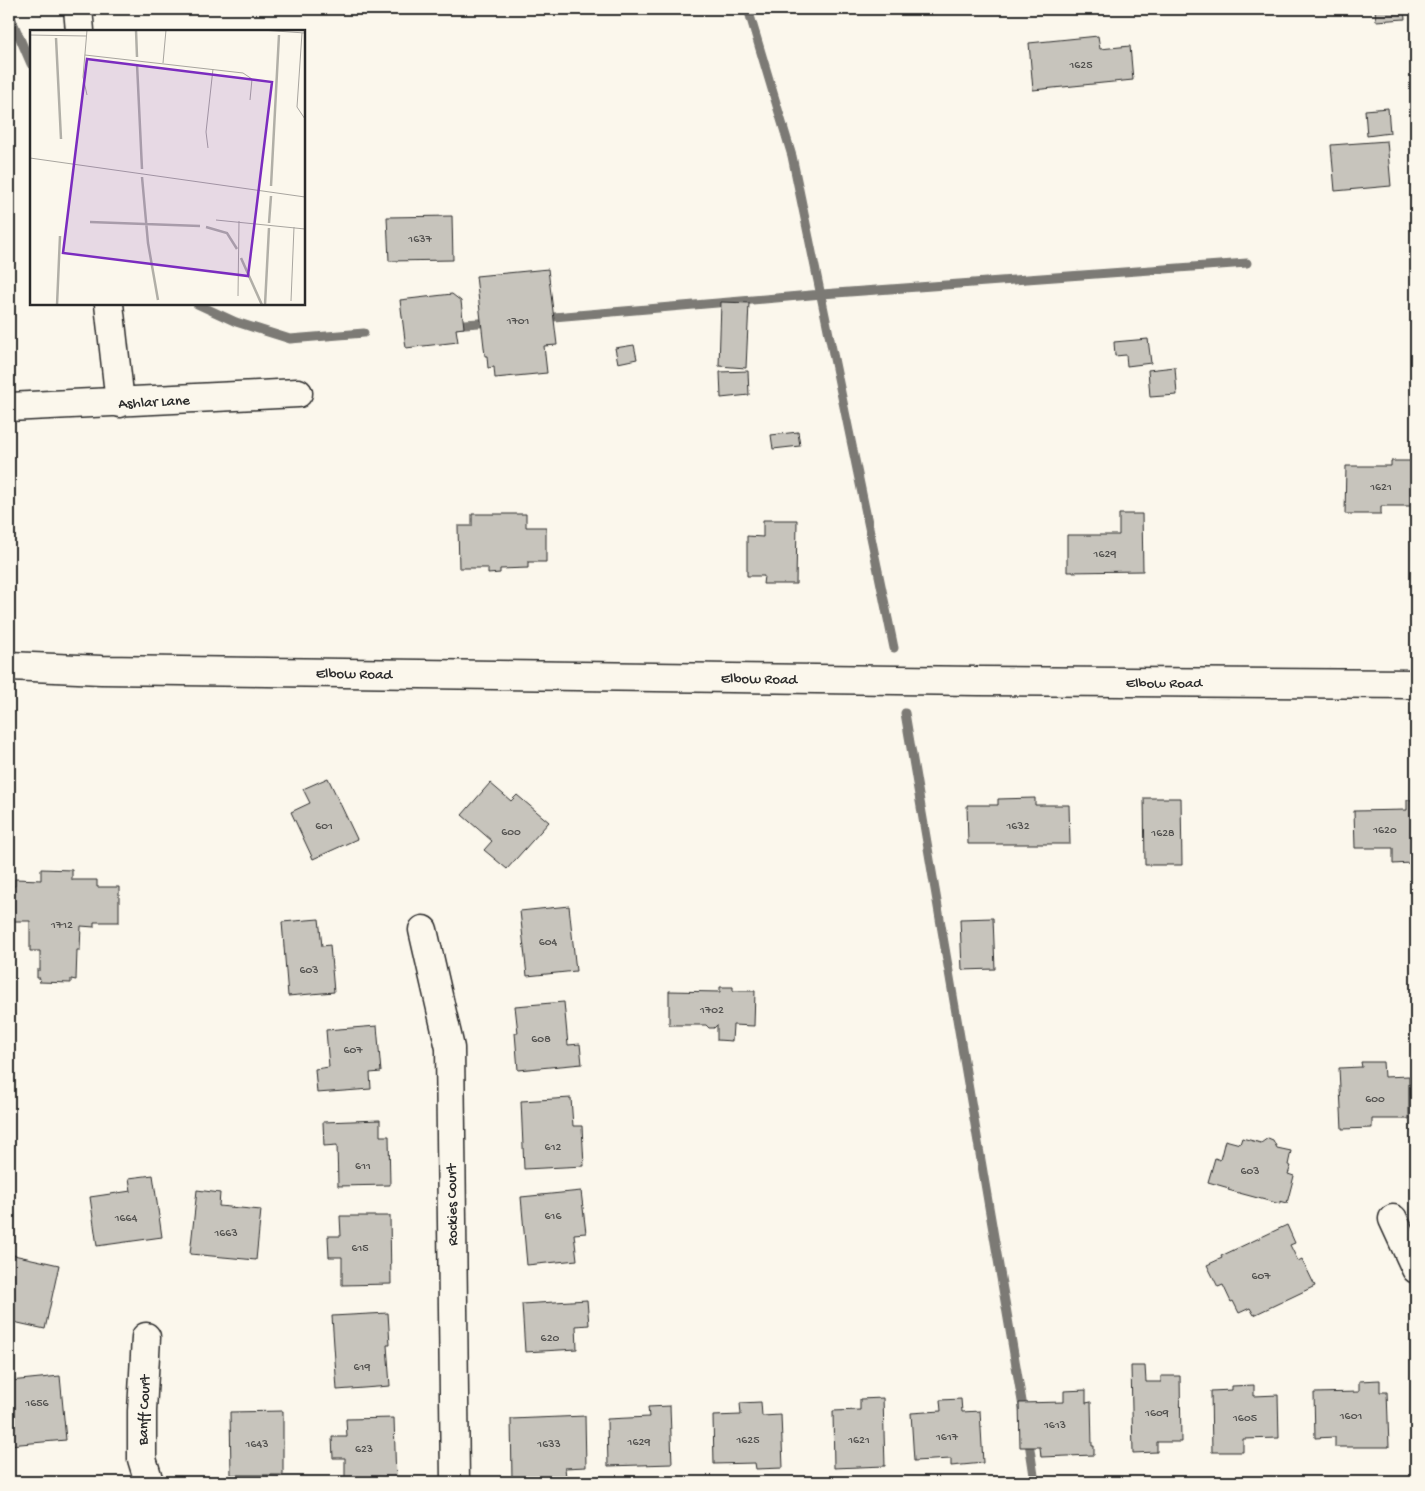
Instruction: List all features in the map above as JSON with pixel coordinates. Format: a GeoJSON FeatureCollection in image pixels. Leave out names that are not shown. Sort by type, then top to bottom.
{"type":"FeatureCollection","features":[{"type":"Feature","properties":{"kind":"main road"},"geometry":{"type":"LineString","coordinates":[[78,9],[80,30]]}},
{"type":"Feature","properties":{"kind":"main road"},"geometry":{"type":"LineString","coordinates":[[109,305],[120,403]]}},
{"type":"Feature","properties":{"kind":"main road","name":"Ashlar Lane"},"geometry":{"type":"LineString","coordinates":[[9,407],[298,393]]}},
{"type":"Feature","properties":{"kind":"main road","name":"Elbow Road"},"geometry":{"type":"LineString","coordinates":[[9,666],[101,670],[987,681],[1416,684]]}},
{"type":"Feature","properties":{"kind":"main road","name":"Elbow Road"},"geometry":{"type":"LineString","coordinates":[[9,681],[33,681],[101,670]]}},
{"type":"Feature","properties":{"kind":"main road","name":"Rockies Court"},"geometry":{"type":"LineString","coordinates":[[424,930],[450,1048],[454,1482]]}},
{"type":"Feature","properties":{"kind":"main road"},"geometry":{"type":"LineString","coordinates":[[1393,1219],[1416,1269]]}},
{"type":"Feature","properties":{"kind":"main road","name":"Banff Court"},"geometry":{"type":"LineString","coordinates":[[146,1337],[142,1411],[142,1459],[149,1482]]}},
{"type":"Feature","properties":{"kind":"building"},"geometry":{"type":"Polygon","coordinates":[[[1375,9],[1404,9],[1405,19],[1376,21],[1375,9]]]}},
{"type":"Feature","properties":{"kind":"building"},"geometry":{"type":"Polygon","coordinates":[[[1098,36],[1100,49],[1130,46],[1133,80],[1033,90],[1029,43],[1098,36]]]}},
{"type":"Feature","properties":{"kind":"building"},"geometry":{"type":"Polygon","coordinates":[[[1388,108],[1390,133],[1367,136],[1365,110],[1388,108]]]}},
{"type":"Feature","properties":{"kind":"building"},"geometry":{"type":"Polygon","coordinates":[[[1387,141],[1391,186],[1335,191],[1331,145],[1387,141]]]}},
{"type":"Feature","properties":{"kind":"building"},"geometry":{"type":"Polygon","coordinates":[[[452,216],[453,260],[389,261],[387,217],[452,216]]]}},
{"type":"Feature","properties":{"kind":"building"},"geometry":{"type":"Polygon","coordinates":[[[548,269],[557,345],[544,346],[547,373],[495,378],[494,367],[488,368],[487,356],[485,356],[476,276],[548,269]]]}},
{"type":"Feature","properties":{"kind":"building"},"geometry":{"type":"Polygon","coordinates":[[[452,294],[461,301],[464,328],[456,329],[458,342],[406,348],[400,300],[452,294]]]}},
{"type":"Feature","properties":{"kind":"building"},"geometry":{"type":"Polygon","coordinates":[[[721,302],[749,303],[746,368],[719,366],[721,302]]]}},
{"type":"Feature","properties":{"kind":"building"},"geometry":{"type":"Polygon","coordinates":[[[1148,339],[1151,363],[1127,366],[1126,355],[1115,356],[1114,342],[1148,339]]]}},
{"type":"Feature","properties":{"kind":"building"},"geometry":{"type":"Polygon","coordinates":[[[634,345],[637,359],[618,363],[615,348],[634,345]]]}},
{"type":"Feature","properties":{"kind":"building"},"geometry":{"type":"Polygon","coordinates":[[[1175,367],[1177,395],[1150,397],[1148,370],[1175,367]]]}},
{"type":"Feature","properties":{"kind":"building"},"geometry":{"type":"Polygon","coordinates":[[[748,371],[749,395],[721,398],[720,372],[748,371]]]}},
{"type":"Feature","properties":{"kind":"building"},"geometry":{"type":"Polygon","coordinates":[[[798,432],[800,446],[773,449],[771,435],[798,432]]]}},
{"type":"Feature","properties":{"kind":"building"},"geometry":{"type":"Polygon","coordinates":[[[1391,461],[1416,461],[1416,506],[1381,506],[1381,514],[1345,514],[1346,466],[1391,466],[1391,461]]]}},
{"type":"Feature","properties":{"kind":"building"},"geometry":{"type":"Polygon","coordinates":[[[472,514],[526,514],[526,527],[546,527],[546,562],[528,562],[528,568],[500,569],[500,573],[488,574],[488,568],[459,568],[458,526],[472,526],[472,514]]]}},
{"type":"Feature","properties":{"kind":"building"},"geometry":{"type":"Polygon","coordinates":[[[1119,514],[1142,514],[1143,571],[1067,572],[1067,535],[1119,535],[1119,514]]]}},
{"type":"Feature","properties":{"kind":"building"},"geometry":{"type":"Polygon","coordinates":[[[763,520],[797,520],[796,584],[763,584],[764,576],[747,576],[747,536],[763,537],[763,520]]]}},
{"type":"Feature","properties":{"kind":"building"},"geometry":{"type":"Polygon","coordinates":[[[328,778],[357,839],[313,859],[291,812],[310,803],[303,789],[328,778]]]}},
{"type":"Feature","properties":{"kind":"building"},"geometry":{"type":"Polygon","coordinates":[[[490,783],[511,801],[517,795],[549,822],[507,869],[484,850],[492,841],[462,815],[490,783]]]}},
{"type":"Feature","properties":{"kind":"building"},"geometry":{"type":"Polygon","coordinates":[[[1035,798],[1035,805],[1069,805],[1070,844],[968,844],[967,805],[998,805],[998,799],[1035,798]]]}},
{"type":"Feature","properties":{"kind":"building"},"geometry":{"type":"Polygon","coordinates":[[[1144,798],[1181,798],[1182,865],[1145,865],[1144,798]]]}},
{"type":"Feature","properties":{"kind":"building"},"geometry":{"type":"Polygon","coordinates":[[[1407,800],[1416,800],[1416,848],[1411,848],[1411,863],[1393,864],[1393,848],[1355,848],[1354,811],[1407,810],[1407,800]]]}},
{"type":"Feature","properties":{"kind":"building"},"geometry":{"type":"Polygon","coordinates":[[[41,869],[72,870],[72,880],[97,880],[97,887],[119,887],[119,922],[94,922],[94,927],[81,926],[80,950],[77,950],[76,980],[71,979],[71,983],[39,982],[40,978],[37,978],[37,970],[40,970],[40,951],[30,951],[30,921],[9,921],[9,886],[15,886],[15,879],[41,880],[41,869]]]}},
{"type":"Feature","properties":{"kind":"building"},"geometry":{"type":"Polygon","coordinates":[[[569,906],[576,971],[527,976],[520,911],[569,906]]]}},
{"type":"Feature","properties":{"kind":"building"},"geometry":{"type":"Polygon","coordinates":[[[993,918],[995,969],[962,970],[960,919],[993,918]]]}},
{"type":"Feature","properties":{"kind":"building"},"geometry":{"type":"Polygon","coordinates":[[[319,919],[322,946],[330,945],[334,992],[288,996],[282,922],[319,919]]]}},
{"type":"Feature","properties":{"kind":"building"},"geometry":{"type":"Polygon","coordinates":[[[720,987],[733,987],[733,991],[755,991],[754,1026],[733,1025],[732,1041],[717,1040],[717,1025],[714,1028],[709,1028],[706,1025],[669,1025],[669,991],[720,992],[720,987]]]}},
{"type":"Feature","properties":{"kind":"building"},"geometry":{"type":"Polygon","coordinates":[[[564,1002],[568,1045],[580,1044],[582,1064],[518,1070],[515,1033],[518,1033],[515,1006],[564,1002]]]}},
{"type":"Feature","properties":{"kind":"building"},"geometry":{"type":"Polygon","coordinates":[[[377,1026],[381,1072],[370,1073],[371,1089],[317,1093],[315,1069],[329,1067],[326,1030],[377,1026]]]}},
{"type":"Feature","properties":{"kind":"building"},"geometry":{"type":"Polygon","coordinates":[[[1361,1062],[1383,1062],[1384,1077],[1409,1076],[1409,1119],[1372,1119],[1372,1128],[1342,1129],[1339,1068],[1362,1067],[1361,1062]]]}},
{"type":"Feature","properties":{"kind":"building"},"geometry":{"type":"Polygon","coordinates":[[[571,1098],[573,1126],[582,1126],[584,1166],[524,1169],[521,1101],[571,1098]]]}},
{"type":"Feature","properties":{"kind":"building"},"geometry":{"type":"Polygon","coordinates":[[[380,1120],[380,1136],[389,1136],[390,1185],[338,1186],[337,1145],[324,1146],[323,1122],[380,1120]]]}},
{"type":"Feature","properties":{"kind":"building"},"geometry":{"type":"Polygon","coordinates":[[[1242,1138],[1261,1143],[1268,1138],[1273,1140],[1277,1148],[1291,1151],[1288,1165],[1291,1166],[1288,1174],[1294,1176],[1287,1203],[1280,1201],[1280,1204],[1228,1190],[1229,1188],[1208,1182],[1215,1158],[1220,1160],[1225,1140],[1240,1144],[1242,1138]]]}},
{"type":"Feature","properties":{"kind":"building"},"geometry":{"type":"Polygon","coordinates":[[[153,1175],[162,1237],[97,1246],[90,1197],[131,1191],[129,1178],[153,1175]]]}},
{"type":"Feature","properties":{"kind":"building"},"geometry":{"type":"Polygon","coordinates":[[[197,1190],[220,1193],[219,1206],[261,1210],[256,1260],[190,1254],[197,1190]]]}},
{"type":"Feature","properties":{"kind":"building"},"geometry":{"type":"Polygon","coordinates":[[[581,1191],[586,1233],[574,1234],[577,1260],[527,1265],[521,1197],[581,1191]]]}},
{"type":"Feature","properties":{"kind":"building"},"geometry":{"type":"Polygon","coordinates":[[[340,1216],[390,1216],[391,1284],[342,1285],[342,1257],[329,1257],[328,1236],[341,1236],[340,1216]]]}},
{"type":"Feature","properties":{"kind":"building"},"geometry":{"type":"Polygon","coordinates":[[[1287,1225],[1295,1243],[1290,1245],[1298,1261],[1302,1259],[1315,1286],[1254,1315],[1250,1308],[1239,1313],[1223,1285],[1218,1287],[1207,1265],[1222,1258],[1221,1256],[1287,1225]]]}},
{"type":"Feature","properties":{"kind":"building"},"geometry":{"type":"Polygon","coordinates":[[[9,1254],[59,1265],[45,1329],[9,1321],[9,1254]]]}},
{"type":"Feature","properties":{"kind":"building"},"geometry":{"type":"Polygon","coordinates":[[[587,1300],[589,1325],[576,1326],[577,1349],[525,1352],[522,1304],[587,1300]]]}},
{"type":"Feature","properties":{"kind":"building"},"geometry":{"type":"Polygon","coordinates":[[[388,1313],[390,1345],[387,1345],[390,1386],[337,1390],[332,1316],[388,1313]]]}},
{"type":"Feature","properties":{"kind":"building"},"geometry":{"type":"Polygon","coordinates":[[[1131,1366],[1145,1366],[1146,1382],[1161,1382],[1161,1376],[1180,1376],[1181,1442],[1157,1442],[1157,1452],[1133,1453],[1131,1366]]]}},
{"type":"Feature","properties":{"kind":"building"},"geometry":{"type":"Polygon","coordinates":[[[60,1376],[66,1440],[9,1445],[9,1423],[14,1423],[10,1381],[60,1376]]]}},
{"type":"Feature","properties":{"kind":"building"},"geometry":{"type":"Polygon","coordinates":[[[1380,1380],[1380,1392],[1387,1392],[1389,1447],[1335,1447],[1335,1437],[1315,1438],[1314,1393],[1359,1392],[1359,1381],[1380,1380]]]}},
{"type":"Feature","properties":{"kind":"building"},"geometry":{"type":"Polygon","coordinates":[[[1254,1385],[1254,1396],[1278,1395],[1279,1438],[1243,1439],[1243,1452],[1212,1452],[1211,1391],[1232,1390],[1232,1386],[1254,1385]]]}},
{"type":"Feature","properties":{"kind":"building"},"geometry":{"type":"Polygon","coordinates":[[[1086,1390],[1086,1403],[1091,1402],[1094,1455],[1041,1457],[1040,1447],[1020,1447],[1019,1403],[1064,1402],[1064,1391],[1086,1390]]]}},
{"type":"Feature","properties":{"kind":"building"},"geometry":{"type":"Polygon","coordinates":[[[883,1398],[885,1466],[834,1468],[833,1411],[860,1410],[860,1399],[883,1398]]]}},
{"type":"Feature","properties":{"kind":"building"},"geometry":{"type":"Polygon","coordinates":[[[961,1399],[962,1412],[980,1411],[983,1463],[951,1466],[951,1459],[914,1461],[911,1413],[941,1411],[940,1400],[961,1399]]]}},
{"type":"Feature","properties":{"kind":"building"},"geometry":{"type":"Polygon","coordinates":[[[761,1402],[762,1416],[781,1415],[783,1468],[756,1469],[755,1463],[714,1464],[713,1416],[741,1415],[740,1403],[761,1402]]]}},
{"type":"Feature","properties":{"kind":"building"},"geometry":{"type":"Polygon","coordinates":[[[670,1406],[672,1464],[608,1466],[607,1419],[649,1417],[648,1407],[670,1406]]]}},
{"type":"Feature","properties":{"kind":"building"},"geometry":{"type":"Polygon","coordinates":[[[283,1411],[283,1475],[231,1475],[230,1412],[283,1411]]]}},
{"type":"Feature","properties":{"kind":"building"},"geometry":{"type":"Polygon","coordinates":[[[585,1416],[586,1467],[565,1468],[566,1477],[512,1479],[511,1419],[585,1416]]]}},
{"type":"Feature","properties":{"kind":"building"},"geometry":{"type":"Polygon","coordinates":[[[394,1418],[396,1482],[345,1482],[345,1458],[333,1458],[332,1437],[347,1437],[346,1419],[394,1418]]]}},
{"type":"Feature","properties":{"kind":"waterway"},"geometry":{"type":"LineString","coordinates":[[748,9],[792,156],[894,648]]}},
{"type":"Feature","properties":{"kind":"waterway"},"geometry":{"type":"LineString","coordinates":[[9,13],[30,62]]}},
{"type":"Feature","properties":{"kind":"waterway"},"geometry":{"type":"LineString","coordinates":[[542,318],[822,294],[1247,263]]}},
{"type":"Feature","properties":{"kind":"waterway"},"geometry":{"type":"LineString","coordinates":[[199,305],[236,322],[290,339],[364,333]]}},
{"type":"Feature","properties":{"kind":"waterway"},"geometry":{"type":"LineString","coordinates":[[452,325],[492,322]]}},
{"type":"Feature","properties":{"kind":"waterway"},"geometry":{"type":"LineString","coordinates":[[905,713],[1024,1413]]}},
{"type":"Feature","properties":{"kind":"waterway"},"geometry":{"type":"LineString","coordinates":[[1028,1436],[1035,1482]]}}]}
